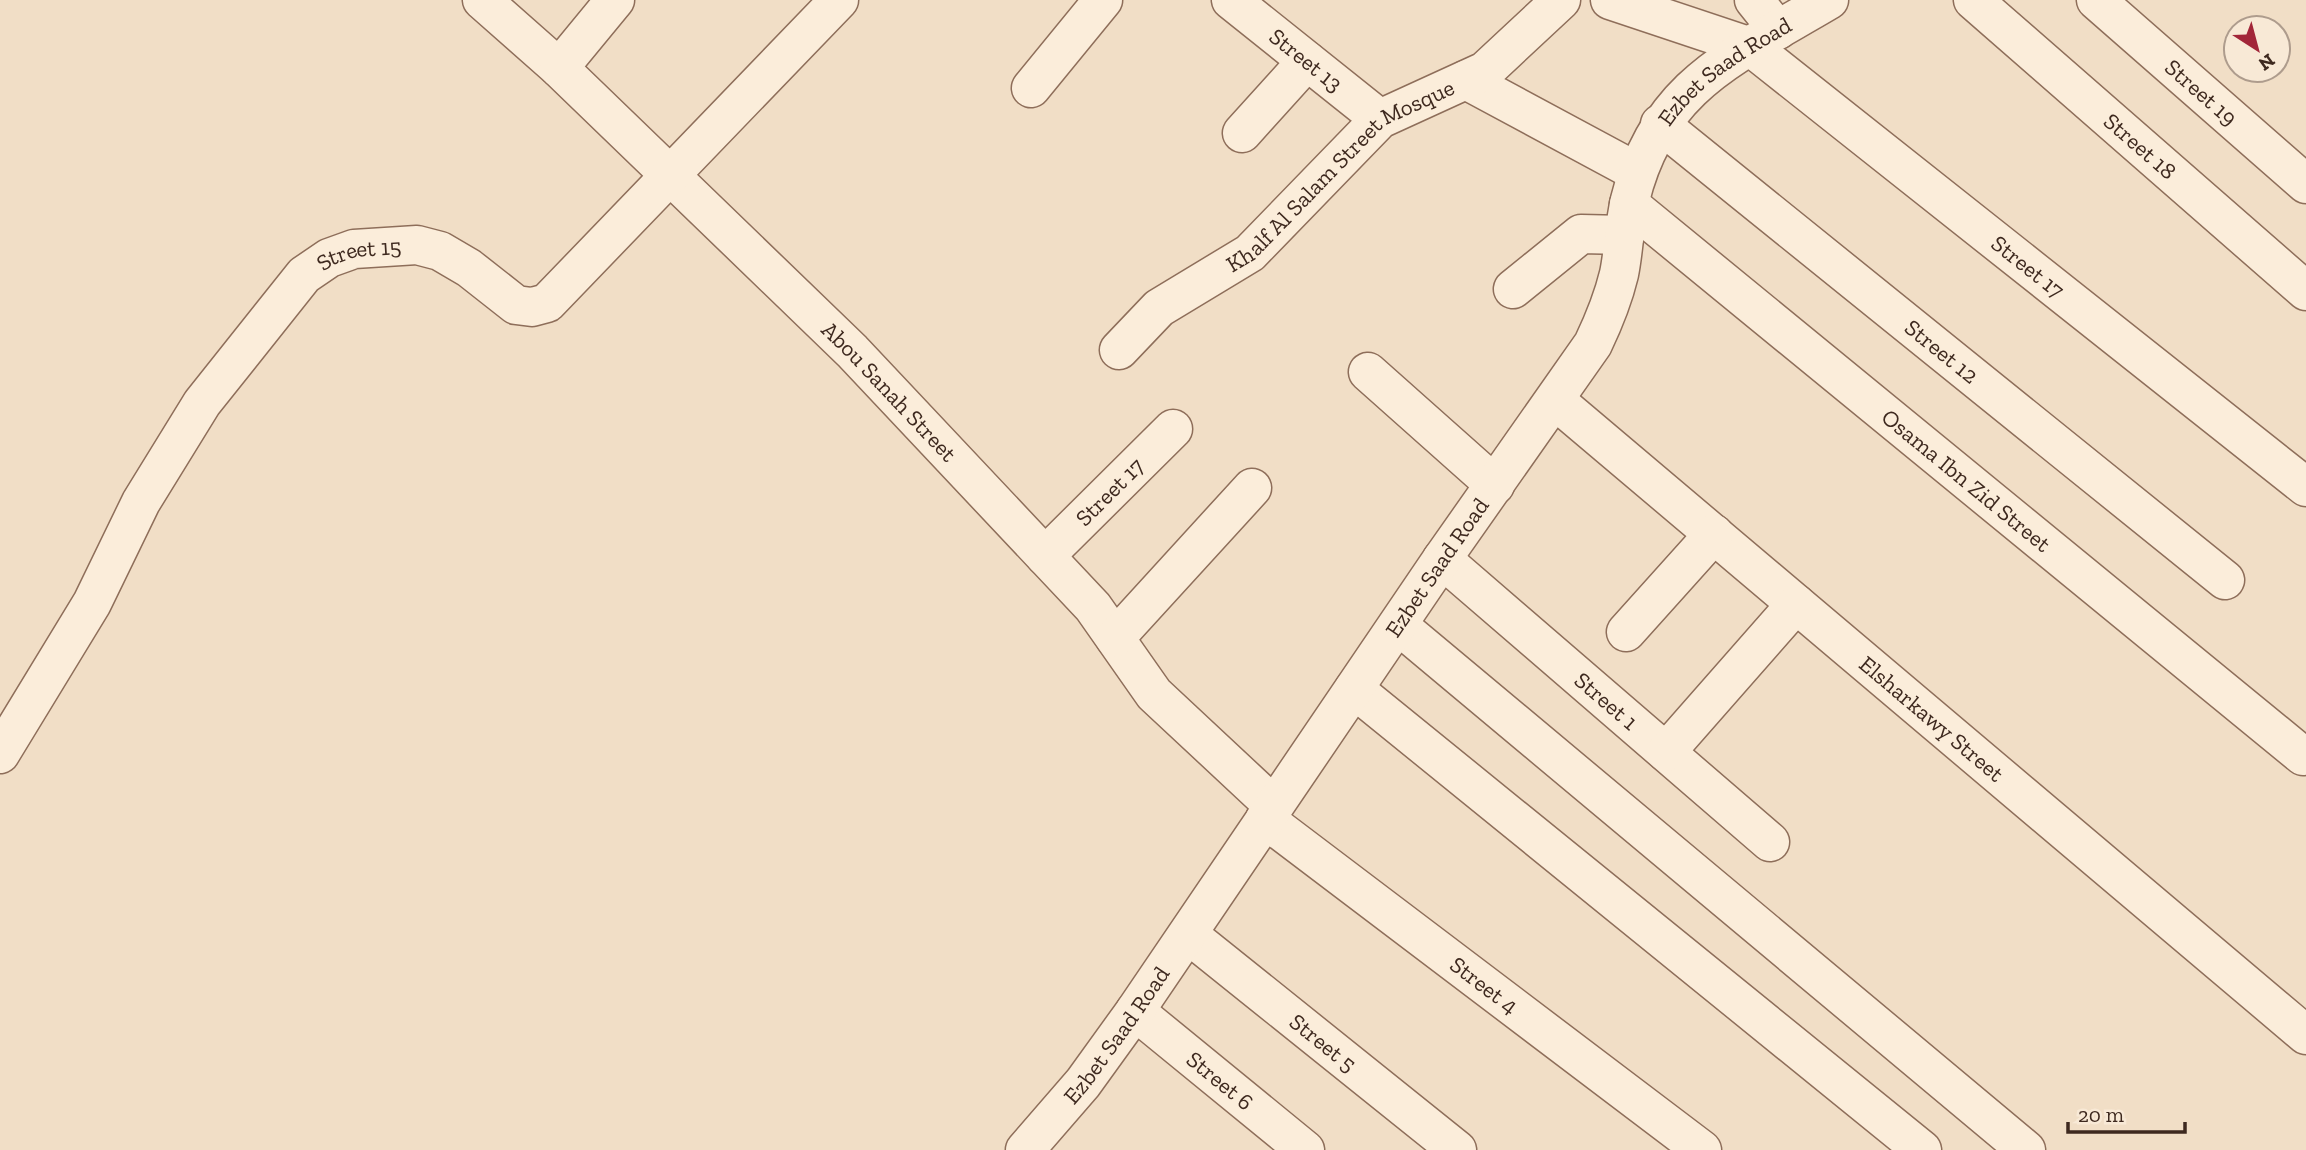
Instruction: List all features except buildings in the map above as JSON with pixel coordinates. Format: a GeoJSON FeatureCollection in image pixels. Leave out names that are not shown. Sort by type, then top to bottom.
{"type":"FeatureCollection","features":[{"type":"Feature","properties":{"kind":"street","name":"Abou Sanah Street"},"geometry":{"type":"LineString","coordinates":[[482,0],[559,68],[852,351],[1093,607],[1154,694],[1269,813]]}},
{"type":"Feature","properties":{"kind":"street"},"geometry":{"type":"LineString","coordinates":[[559,68],[615,0]]}},
{"type":"Feature","properties":{"kind":"street","name":"Street 15"},"geometry":{"type":"LineString","coordinates":[[0,754],[92,603],[141,502],[202,403],[304,275],[328,258],[354,249],[417,246],[440,251],[469,268],[516,305],[532,307],[547,303],[839,0]]}},
{"type":"Feature","properties":{"kind":"street"},"geometry":{"type":"LineString","coordinates":[[1031,88],[1103,0]]}},
{"type":"Feature","properties":{"kind":"street","name":"Street 13"},"geometry":{"type":"LineString","coordinates":[[1231,0],[1380,119]]}},
{"type":"Feature","properties":{"kind":"street","name":"Khalf Al Salam Street Mosque"},"geometry":{"type":"LineString","coordinates":[[1119,350],[1159,308],[1250,253],[1380,119],[1466,80],[1492,65],[1561,0]]}},
{"type":"Feature","properties":{"kind":"street"},"geometry":{"type":"LineString","coordinates":[[1610,0],[1765,39],[1754,0]]}},
{"type":"Feature","properties":{"kind":"street","name":"Ezbet Saad Road"},"geometry":{"type":"LineString","coordinates":[[1025,1150],[1083,1083],[1189,935],[1442,559],[1556,401],[1593,344],[1609,310],[1631,204],[1660,124],[1688,90],[1707,74],[1829,0]]}},
{"type":"Feature","properties":{"kind":"street","name":"Street 18"},"geometry":{"type":"LineString","coordinates":[[1973,0],[2306,292]]}},
{"type":"Feature","properties":{"kind":"street","name":"Street 19"},"geometry":{"type":"LineString","coordinates":[[2096,0],[2306,184]]}},
{"type":"Feature","properties":{"kind":"street","name":"Street 17"},"geometry":{"type":"LineString","coordinates":[[1765,39],[2306,487]]}},
{"type":"Feature","properties":{"kind":"street"},"geometry":{"type":"LineString","coordinates":[[1242,133],[1307,61]]}},
{"type":"Feature","properties":{"kind":"street","name":"Osama Ibn Zid Street"},"geometry":{"type":"LineString","coordinates":[[1466,80],[1631,204],[2303,756]]}},
{"type":"Feature","properties":{"kind":"street","name":"Street 12"},"geometry":{"type":"LineString","coordinates":[[1660,124],[2225,580]]}},
{"type":"Feature","properties":{"kind":"street"},"geometry":{"type":"LineString","coordinates":[[1513,289],[1581,234],[1631,204]]}},
{"type":"Feature","properties":{"kind":"street"},"geometry":{"type":"LineString","coordinates":[[1368,372],[1495,485]]}},
{"type":"Feature","properties":{"kind":"street","name":"Elsharkawy Street"},"geometry":{"type":"LineString","coordinates":[[1556,401],[2306,1035]]}},
{"type":"Feature","properties":{"kind":"street","name":"Street 17"},"geometry":{"type":"LineString","coordinates":[[1045,556],[1173,429]]}},
{"type":"Feature","properties":{"kind":"street"},"geometry":{"type":"LineString","coordinates":[[1115,638],[1252,488]]}},
{"type":"Feature","properties":{"kind":"street"},"geometry":{"type":"LineString","coordinates":[[1626,632],[1714,534]]}},
{"type":"Feature","properties":{"kind":"street","name":"Street 1"},"geometry":{"type":"LineString","coordinates":[[1442,559],[1770,842]]}},
{"type":"Feature","properties":{"kind":"street"},"geometry":{"type":"LineString","coordinates":[[1666,752],[1796,604]]}},
{"type":"Feature","properties":{"kind":"street"},"geometry":{"type":"LineString","coordinates":[[1398,625],[2026,1150]]}},
{"type":"Feature","properties":{"kind":"street"},"geometry":{"type":"LineString","coordinates":[[1354,689],[1922,1150]]}},
{"type":"Feature","properties":{"kind":"street","name":"Street 4"},"geometry":{"type":"LineString","coordinates":[[1269,813],[1702,1150]]}},
{"type":"Feature","properties":{"kind":"street","name":"Street 5"},"geometry":{"type":"LineString","coordinates":[[1189,935],[1457,1150]]}},
{"type":"Feature","properties":{"kind":"street","name":"Street 6"},"geometry":{"type":"LineString","coordinates":[[1135,1011],[1305,1150]]}}]}
